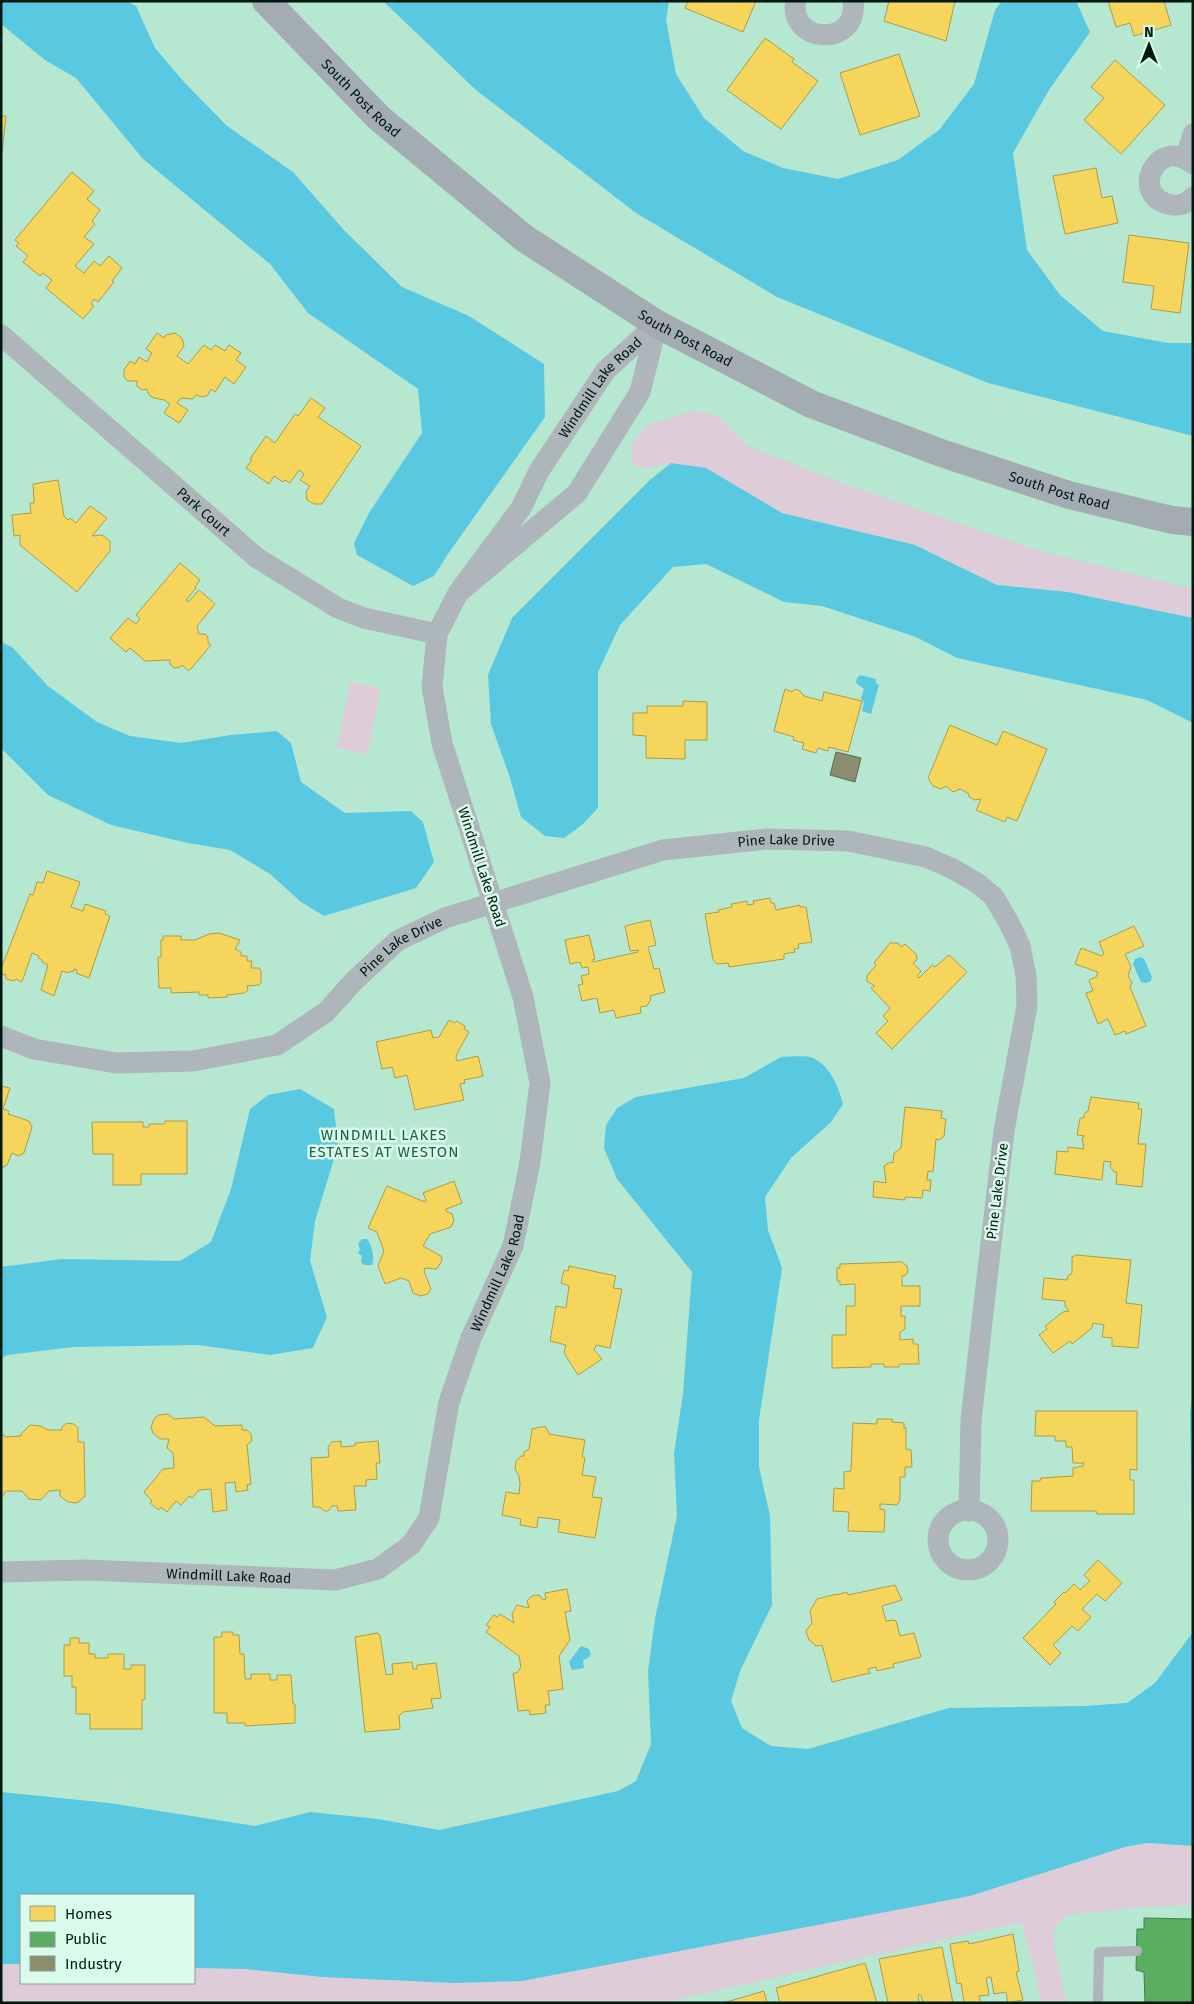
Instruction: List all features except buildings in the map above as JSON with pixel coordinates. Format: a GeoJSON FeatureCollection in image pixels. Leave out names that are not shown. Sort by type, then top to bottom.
{"type":"FeatureCollection","features":[{"type":"Feature","properties":{"kind":"street","name":"South Post Road"},"geometry":{"type":"LineString","coordinates":[[266,1],[379,118],[394,131],[524,238],[657,324],[811,404],[935,450],[1069,495],[1172,520],[1193,522]]}},
{"type":"Feature","properties":{"kind":"street"},"geometry":{"type":"LineString","coordinates":[[796,1],[797,16],[802,26],[811,33],[822,36],[834,34],[844,29],[851,20],[854,9],[853,1]]}},
{"type":"Feature","properties":{"kind":"street"},"geometry":{"type":"LineString","coordinates":[[1193,134],[1190,161],[1177,156],[1167,156],[1158,161],[1152,169],[1149,178],[1150,188],[1162,203],[1172,206],[1181,205],[1193,197]]}},
{"type":"Feature","properties":{"kind":"street","name":"Windmill Lake Road"},"geometry":{"type":"LineString","coordinates":[[1,1572],[85,1570],[335,1580],[378,1569],[411,1545],[429,1518],[449,1402],[471,1338],[513,1246],[530,1162],[540,1083],[523,997],[442,743],[432,687],[437,634],[458,593],[521,508],[539,471],[606,370],[657,324]]}},
{"type":"Feature","properties":{"kind":"street","name":"Windmill Lake Road"},"geometry":{"type":"LineString","coordinates":[[458,593],[577,493],[640,392],[657,324]]}},
{"type":"Feature","properties":{"kind":"street","name":"Park Court"},"geometry":{"type":"LineString","coordinates":[[1,335],[257,558],[338,608],[364,618],[437,634]]}},
{"type":"Feature","properties":{"kind":"street","name":"Pine Lake Drive"},"geometry":{"type":"LineString","coordinates":[[1,1036],[34,1050],[116,1063],[193,1061],[277,1045],[326,1012],[354,981],[397,941],[444,918],[663,850],[767,839],[848,841],[926,857],[953,869],[977,883],[994,898],[1020,946],[1026,976],[1027,1006],[1004,1131],[971,1420],[969,1511]]}},
{"type":"Feature","properties":{"kind":"lane"},"geometry":{"type":"LineString","coordinates":[[1098,2003],[1099,1952],[1137,1950]]}},
{"type":"Feature","properties":{"kind":"shaded area"},"geometry":{"type":"Polygon","coordinates":[[[695,410],[719,417],[748,446],[828,478],[1033,549],[1193,589],[1193,618],[1068,592],[997,585],[915,545],[782,513],[706,468],[671,463],[648,468],[637,468],[632,461],[631,445],[648,425],[695,410]]]}},
{"type":"Feature","properties":{"kind":"shaded area"},"geometry":{"type":"Polygon","coordinates":[[[350,682],[380,688],[368,754],[337,748],[350,682]]]}},
{"type":"Feature","properties":{"kind":"shaded area"},"geometry":{"type":"Polygon","coordinates":[[[1148,1843],[1193,1846],[1193,1905],[1144,1907],[1068,1915],[1055,1927],[1053,1942],[1067,2003],[1042,2003],[1022,1922],[660,2003],[1,2003],[1,1964],[20,1964],[20,1984],[195,1984],[195,1968],[245,1969],[970,1896],[1125,1847],[1148,1843]]]}},
{"type":"Feature","properties":{"kind":"water"},"geometry":{"type":"Polygon","coordinates":[[[1,1],[127,1],[136,6],[155,48],[185,83],[227,126],[293,172],[343,229],[402,287],[469,316],[544,364],[545,417],[434,576],[413,586],[357,555],[354,543],[369,513],[422,433],[418,389],[308,313],[270,264],[143,159],[76,78],[45,60],[1,24],[1,1]]]}},
{"type":"Feature","properties":{"kind":"water"},"geometry":{"type":"Polygon","coordinates":[[[383,1],[669,1],[666,20],[676,74],[704,118],[743,151],[783,168],[838,179],[898,160],[939,130],[974,84],[995,10],[1002,1],[1076,1],[1090,32],[1049,90],[1013,153],[1027,250],[1060,295],[1103,331],[1168,343],[1193,343],[1193,436],[988,383],[777,297],[636,213],[476,90],[383,1]]]}},
{"type":"Feature","properties":{"kind":"water"},"geometry":{"type":"Polygon","coordinates":[[[671,463],[706,468],[782,513],[915,545],[997,585],[1068,592],[1193,618],[1193,723],[1147,700],[957,658],[916,637],[822,606],[784,602],[706,564],[673,567],[620,625],[598,672],[598,808],[582,825],[564,838],[545,836],[521,817],[510,778],[491,724],[488,675],[512,618],[650,480],[671,463]]]}},
{"type":"Feature","properties":{"kind":"water"},"geometry":{"type":"Polygon","coordinates":[[[1,642],[12,647],[48,686],[97,722],[130,736],[181,743],[231,735],[277,731],[291,743],[301,782],[345,813],[411,811],[423,822],[434,862],[416,888],[324,916],[301,902],[270,874],[230,850],[188,843],[111,825],[48,795],[1,748],[1,642]]]}},
{"type":"Feature","properties":{"kind":"water"},"geometry":{"type":"Polygon","coordinates":[[[860,675],[876,679],[876,683],[879,685],[871,714],[862,711],[864,703],[861,698],[864,689],[856,683],[860,675]]]}},
{"type":"Feature","properties":{"kind":"water"},"geometry":{"type":"Polygon","coordinates":[[[1140,957],[1144,959],[1152,977],[1151,981],[1146,983],[1141,982],[1133,964],[1135,959],[1140,957]]]}},
{"type":"Feature","properties":{"kind":"water"},"geometry":{"type":"Polygon","coordinates":[[[781,1057],[813,1058],[825,1066],[833,1078],[843,1104],[831,1122],[791,1158],[765,1197],[768,1230],[782,1268],[759,1420],[759,1467],[770,1516],[772,1605],[740,1671],[731,1701],[742,1728],[771,1746],[808,1749],[949,1708],[1084,1706],[1127,1703],[1155,1683],[1193,1632],[1193,1846],[1148,1843],[1125,1847],[970,1896],[522,1981],[453,1983],[322,1977],[245,1969],[195,1968],[195,1894],[20,1894],[20,1964],[1,1964],[1,1792],[109,1803],[255,1826],[310,1812],[378,1819],[439,1830],[618,1791],[636,1781],[651,1744],[648,1671],[655,1619],[677,1516],[674,1453],[683,1394],[692,1272],[617,1179],[604,1148],[606,1125],[617,1108],[636,1097],[744,1078],[781,1057]]]}},
{"type":"Feature","properties":{"kind":"water"},"geometry":{"type":"Polygon","coordinates":[[[300,1089],[334,1109],[338,1146],[315,1221],[310,1261],[327,1317],[313,1348],[270,1355],[198,1345],[73,1347],[8,1355],[1,1358],[1,1267],[62,1259],[180,1261],[211,1242],[231,1189],[250,1109],[268,1095],[300,1089]]]}},
{"type":"Feature","properties":{"kind":"water"},"geometry":{"type":"Polygon","coordinates":[[[362,1239],[367,1239],[370,1245],[373,1255],[372,1265],[364,1265],[361,1262],[362,1256],[358,1253],[360,1249],[358,1244],[362,1239]]]}},
{"type":"Feature","properties":{"kind":"water"},"geometry":{"type":"Polygon","coordinates":[[[1193,1388],[1193,1593],[1190,1413],[1193,1388]]]}},
{"type":"Feature","properties":{"kind":"water"},"geometry":{"type":"Polygon","coordinates":[[[581,1646],[589,1649],[591,1654],[583,1660],[584,1668],[572,1670],[569,1662],[581,1646]]]}},
{"type":"Feature","properties":{"kind":"district","name":"WINDMILL LAKES ESTATES AT WESTON"},"geometry":{"type":"Point","coordinates":[384,1144]}}]}
